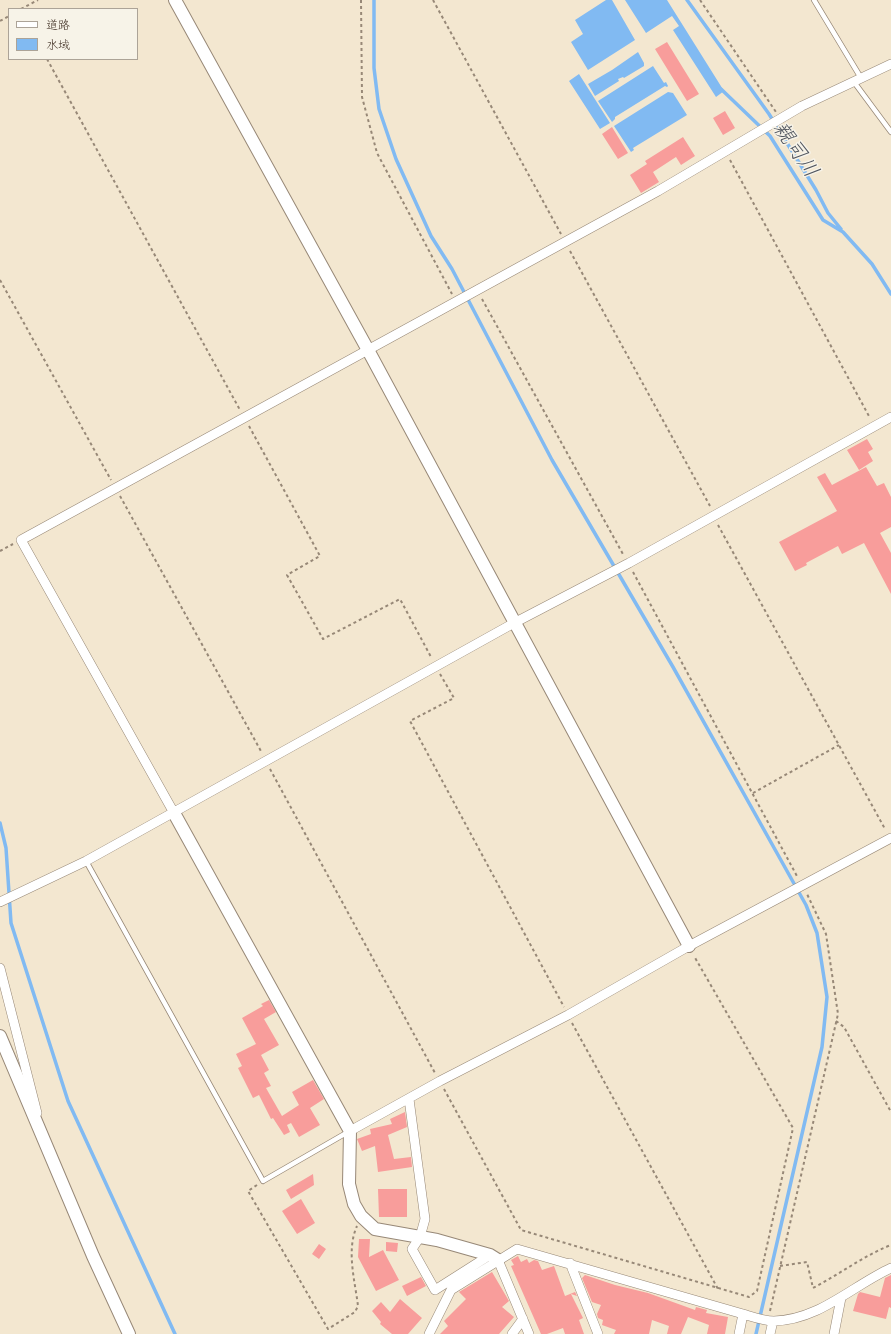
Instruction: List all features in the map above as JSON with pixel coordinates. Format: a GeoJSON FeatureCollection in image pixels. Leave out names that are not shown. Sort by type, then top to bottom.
{"type":"FeatureCollection","features":[{"type":"Feature","properties":{"kind":"street"},"geometry":{"type":"LineString","coordinates":[[175,0],[368,350],[689,946]]}},
{"type":"Feature","properties":{"kind":"street"},"geometry":{"type":"LineString","coordinates":[[529,1334],[494,1257],[420,1237],[375,1229],[361,1216],[354,1204],[349,1184],[350,1131],[21,540],[658,191],[802,106],[891,64]]}},
{"type":"Feature","properties":{"kind":"street"},"geometry":{"type":"LineString","coordinates":[[0,902],[86,861],[514,623],[629,563],[891,417]]}},
{"type":"Feature","properties":{"kind":"street"},"geometry":{"type":"LineString","coordinates":[[350,1131],[440,1081],[568,1015],[689,946],[891,839]]}},
{"type":"Feature","properties":{"kind":"street"},"geometry":{"type":"LineString","coordinates":[[0,968],[14,1017],[43,1138]]}},
{"type":"Feature","properties":{"kind":"street"},"geometry":{"type":"LineString","coordinates":[[0,1036],[93,1256],[129,1334]]}},
{"type":"Feature","properties":{"kind":"street"},"geometry":{"type":"LineString","coordinates":[[409,1098],[425,1219],[420,1237],[412,1249],[435,1290],[494,1257],[516,1249],[570,1263],[770,1321],[804,1315],[822,1309],[870,1278],[891,1268]]}},
{"type":"Feature","properties":{"kind":"street"},"geometry":{"type":"LineString","coordinates":[[429,1334],[451,1290],[494,1257]]}},
{"type":"Feature","properties":{"kind":"street"},"geometry":{"type":"LineString","coordinates":[[570,1263],[598,1334]]}},
{"type":"Feature","properties":{"kind":"street"},"geometry":{"type":"LineString","coordinates":[[834,1334],[841,1298]]}},
{"type":"Feature","properties":{"kind":"street"},"geometry":{"type":"LineString","coordinates":[[739,1334],[744,1314]]}},
{"type":"Feature","properties":{"kind":"street"},"geometry":{"type":"LineString","coordinates":[[512,1334],[523,1319]]}},
{"type":"Feature","properties":{"kind":"street"},"geometry":{"type":"LineString","coordinates":[[770,1321],[770,1334]]}},
{"type":"Feature","properties":{"kind":"lane"},"geometry":{"type":"LineString","coordinates":[[814,0],[857,80],[891,132]]}},
{"type":"Feature","properties":{"kind":"lane"},"geometry":{"type":"LineString","coordinates":[[86,861],[263,1181],[350,1131]]}},
{"type":"Feature","properties":{"kind":"path"},"geometry":{"type":"LineString","coordinates":[[24,8],[38,0]]}},
{"type":"Feature","properties":{"kind":"path"},"geometry":{"type":"LineString","coordinates":[[361,0],[362,97],[377,153],[456,302]]}},
{"type":"Feature","properties":{"kind":"path"},"geometry":{"type":"LineString","coordinates":[[434,0],[891,839]]}},
{"type":"Feature","properties":{"kind":"path"},"geometry":{"type":"LineString","coordinates":[[700,0],[781,118]]}},
{"type":"Feature","properties":{"kind":"path"},"geometry":{"type":"LineString","coordinates":[[48,60],[320,556],[287,575],[324,639],[400,599],[454,698],[410,721],[568,1015],[718,1289]]}},
{"type":"Feature","properties":{"kind":"path"},"geometry":{"type":"LineString","coordinates":[[725,151],[875,426]]}},
{"type":"Feature","properties":{"kind":"path"},"geometry":{"type":"LineString","coordinates":[[0,280],[266,762],[521,1230],[718,1289],[749,1296],[757,1291],[793,1128],[689,946]]}},
{"type":"Feature","properties":{"kind":"path"},"geometry":{"type":"LineString","coordinates":[[477,291],[629,563],[803,886],[826,934],[838,1014],[780,1266],[770,1321]]}},
{"type":"Feature","properties":{"kind":"path"},"geometry":{"type":"LineString","coordinates":[[0,551],[21,540]]}},
{"type":"Feature","properties":{"kind":"path"},"geometry":{"type":"LineString","coordinates":[[753,793],[839,745]]}},
{"type":"Feature","properties":{"kind":"path"},"geometry":{"type":"LineString","coordinates":[[836,1021],[844,1027],[891,1112]]}},
{"type":"Feature","properties":{"kind":"path"},"geometry":{"type":"LineString","coordinates":[[263,1181],[248,1191],[328,1328],[355,1312],[358,1306],[352,1254],[353,1235],[361,1216]]}},
{"type":"Feature","properties":{"kind":"path"},"geometry":{"type":"LineString","coordinates":[[780,1266],[807,1262],[813,1288],[844,1272],[873,1252],[891,1244]]}},
{"type":"Feature","properties":{"kind":"water"},"geometry":{"type":"Polygon","coordinates":[[[606,0],[612,0],[635,40],[588,70],[571,42],[583,34],[575,20],[606,0]]]}},
{"type":"Feature","properties":{"kind":"water"},"geometry":{"type":"Polygon","coordinates":[[[625,0],[667,0],[724,91],[716,97],[673,30],[679,26],[672,16],[646,33],[625,0]]]}},
{"type":"Feature","properties":{"kind":"water"},"geometry":{"type":"Polygon","coordinates":[[[638,52],[644,66],[624,78],[618,79],[619,81],[595,96],[588,84],[638,52]]]}},
{"type":"Feature","properties":{"kind":"water"},"geometry":{"type":"Polygon","coordinates":[[[653,66],[664,83],[666,82],[668,86],[665,86],[615,117],[612,122],[598,101],[653,66]]]}},
{"type":"Feature","properties":{"kind":"water"},"geometry":{"type":"Polygon","coordinates":[[[579,74],[610,123],[600,129],[569,81],[579,74]]]}},
{"type":"Feature","properties":{"kind":"water"},"geometry":{"type":"Polygon","coordinates":[[[668,92],[673,93],[687,115],[633,148],[634,150],[631,152],[614,126],[668,92]]]}},
{"type":"Feature","properties":{"kind":"building"},"geometry":{"type":"Polygon","coordinates":[[[667,42],[699,94],[687,101],[655,49],[667,42]]]}},
{"type":"Feature","properties":{"kind":"building"},"geometry":{"type":"Polygon","coordinates":[[[725,111],[735,128],[723,135],[713,118],[725,111]]]}},
{"type":"Feature","properties":{"kind":"building"},"geometry":{"type":"Polygon","coordinates":[[[612,127],[628,153],[618,159],[602,134],[612,127]]]}},
{"type":"Feature","properties":{"kind":"building"},"geometry":{"type":"Polygon","coordinates":[[[683,137],[695,156],[681,165],[676,157],[653,172],[659,182],[641,193],[630,175],[647,164],[645,161],[683,137]]]}},
{"type":"Feature","properties":{"kind":"building"},"geometry":{"type":"Polygon","coordinates":[[[867,439],[873,449],[868,452],[873,461],[859,470],[847,450],[867,439]]]}},
{"type":"Feature","properties":{"kind":"building"},"geometry":{"type":"Polygon","coordinates":[[[866,467],[877,486],[884,483],[891,497],[891,527],[880,533],[891,553],[891,594],[864,543],[842,554],[838,546],[806,563],[807,565],[795,571],[779,542],[837,511],[817,477],[825,473],[832,485],[866,467]]]}},
{"type":"Feature","properties":{"kind":"building"},"geometry":{"type":"Polygon","coordinates":[[[269,1000],[276,1012],[264,1019],[279,1045],[261,1055],[269,1070],[264,1073],[271,1086],[266,1088],[282,1116],[299,1105],[292,1092],[313,1080],[324,1099],[310,1108],[320,1125],[299,1137],[291,1123],[287,1125],[290,1132],[284,1135],[273,1118],[271,1119],[259,1095],[253,1098],[238,1068],[242,1066],[236,1054],[256,1044],[242,1018],[263,1006],[261,1004],[269,1000]]]}},
{"type":"Feature","properties":{"kind":"building"},"geometry":{"type":"Polygon","coordinates":[[[405,1112],[407,1127],[388,1135],[394,1159],[411,1157],[412,1167],[378,1172],[375,1146],[362,1151],[357,1139],[371,1134],[370,1129],[392,1124],[390,1119],[405,1112]]]}},
{"type":"Feature","properties":{"kind":"building"},"geometry":{"type":"Polygon","coordinates":[[[313,1174],[314,1185],[291,1199],[286,1190],[313,1174]]]}},
{"type":"Feature","properties":{"kind":"building"},"geometry":{"type":"Polygon","coordinates":[[[378,1189],[407,1189],[407,1217],[379,1217],[378,1189]]]}},
{"type":"Feature","properties":{"kind":"building"},"geometry":{"type":"Polygon","coordinates":[[[301,1199],[315,1223],[297,1234],[282,1211],[301,1199]]]}},
{"type":"Feature","properties":{"kind":"building"},"geometry":{"type":"Polygon","coordinates":[[[359,1239],[370,1239],[369,1257],[383,1250],[399,1280],[376,1291],[358,1257],[359,1239]]]}},
{"type":"Feature","properties":{"kind":"building"},"geometry":{"type":"Polygon","coordinates":[[[386,1242],[398,1243],[397,1252],[386,1251],[386,1242]]]}},
{"type":"Feature","properties":{"kind":"building"},"geometry":{"type":"Polygon","coordinates":[[[319,1244],[326,1249],[319,1259],[312,1254],[319,1244]]]}},
{"type":"Feature","properties":{"kind":"building"},"geometry":{"type":"Polygon","coordinates":[[[518,1256],[521,1262],[527,1259],[529,1263],[534,1260],[538,1261],[542,1270],[554,1266],[565,1296],[575,1292],[577,1296],[571,1294],[583,1318],[579,1320],[584,1334],[565,1334],[563,1328],[547,1334],[541,1334],[511,1266],[514,1265],[511,1260],[518,1256]]]}},
{"type":"Feature","properties":{"kind":"building"},"geometry":{"type":"Polygon","coordinates":[[[492,1272],[509,1301],[502,1307],[514,1317],[499,1334],[440,1334],[448,1326],[444,1321],[466,1299],[459,1292],[492,1272]]]}},
{"type":"Feature","properties":{"kind":"building"},"geometry":{"type":"Polygon","coordinates":[[[585,1275],[615,1285],[648,1293],[695,1310],[696,1307],[707,1310],[706,1313],[728,1317],[725,1334],[707,1334],[709,1325],[688,1317],[681,1334],[667,1334],[669,1326],[652,1320],[649,1334],[614,1334],[616,1330],[602,1325],[603,1320],[598,1318],[597,1314],[601,1305],[592,1302],[582,1278],[585,1275]]]}},
{"type":"Feature","properties":{"kind":"building"},"geometry":{"type":"Polygon","coordinates":[[[891,1275],[891,1308],[889,1307],[886,1319],[853,1311],[860,1292],[880,1297],[885,1278],[891,1275]]]}},
{"type":"Feature","properties":{"kind":"building"},"geometry":{"type":"Polygon","coordinates":[[[421,1277],[426,1286],[407,1296],[402,1286],[421,1277]]]}},
{"type":"Feature","properties":{"kind":"building"},"geometry":{"type":"Polygon","coordinates":[[[400,1299],[422,1318],[408,1334],[392,1334],[380,1324],[381,1322],[372,1311],[381,1302],[390,1312],[400,1299]]]}},
{"type":"Feature","properties":{"kind":"waterway"},"geometry":{"type":"LineString","coordinates":[[374,0],[374,68],[379,109],[396,159],[431,236],[452,269],[552,460],[673,667],[806,905],[817,933],[827,997],[822,1047],[756,1334]]}},
{"type":"Feature","properties":{"kind":"waterway"},"geometry":{"type":"LineString","coordinates":[[687,0],[769,114],[816,190],[828,213],[841,229]]}},
{"type":"Feature","properties":{"kind":"waterway","name":"親司川"},"geometry":{"type":"LineString","coordinates":[[721,89],[770,136],[823,220],[843,232],[872,264],[891,294]]}},
{"type":"Feature","properties":{"kind":"waterway"},"geometry":{"type":"LineString","coordinates":[[0,823],[6,848],[11,923],[68,1101],[175,1334]]}}]}
